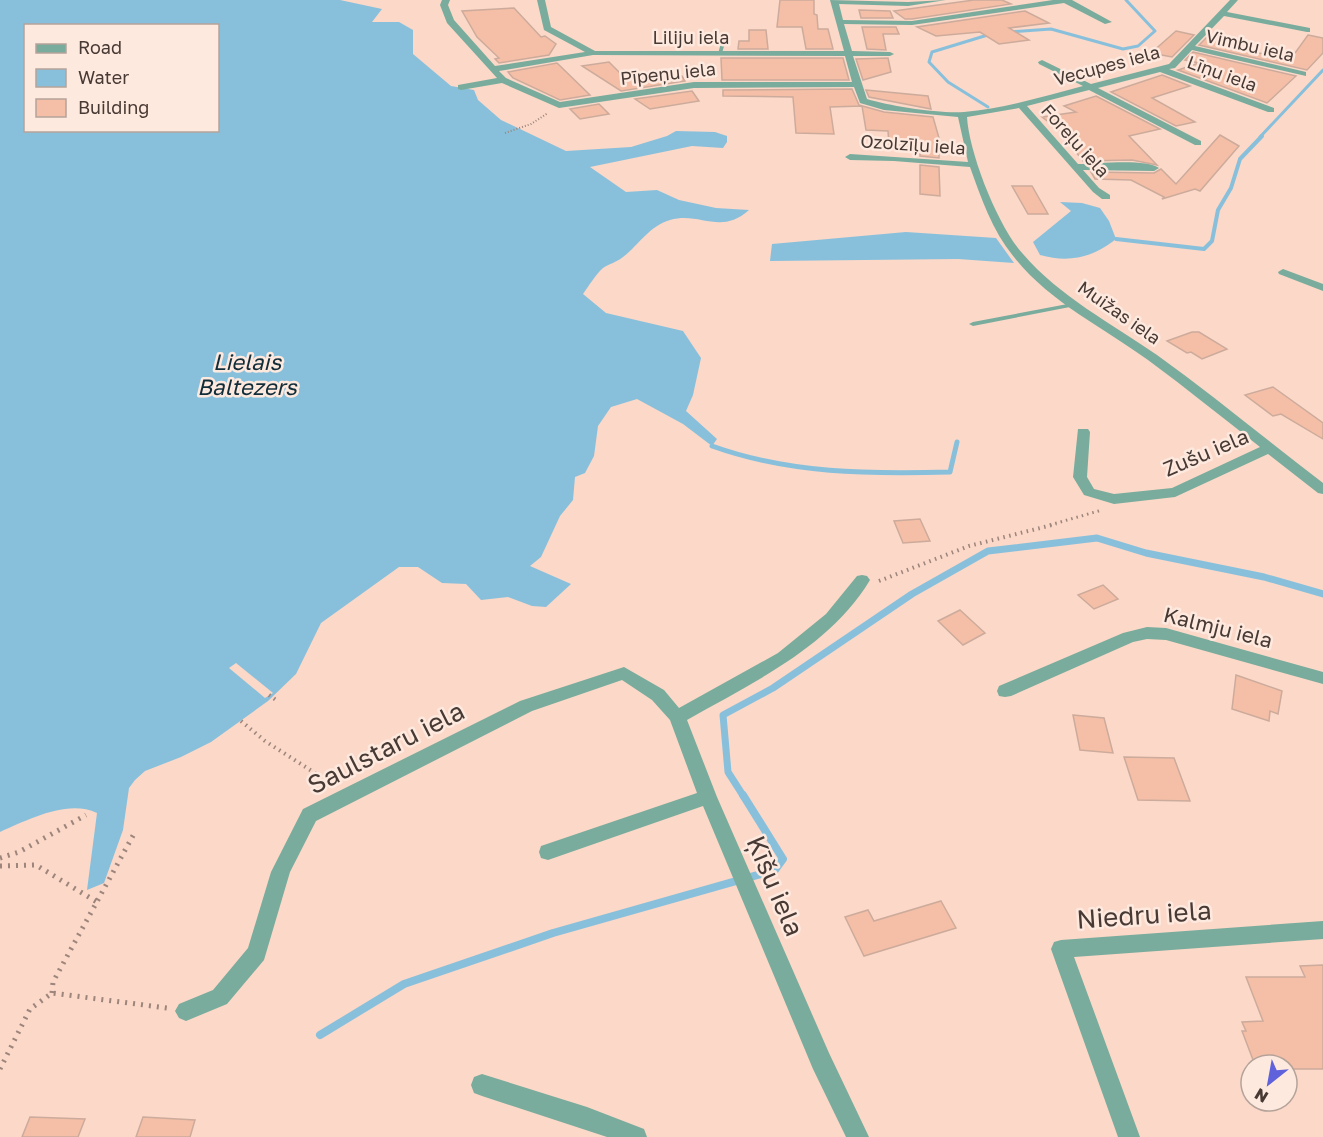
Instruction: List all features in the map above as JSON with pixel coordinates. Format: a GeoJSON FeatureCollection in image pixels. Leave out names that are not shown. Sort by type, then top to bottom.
{"type":"FeatureCollection","features":[{"type":"Feature","properties":{"kind":"street","name":"Pīpeņu iela"},"geometry":{"type":"LineString","coordinates":[[446,0],[444,5],[450,21],[503,80],[559,105],[694,85],[857,84]]}},
{"type":"Feature","properties":{"kind":"street"},"geometry":{"type":"LineString","coordinates":[[541,0],[547,28],[593,52]]}},
{"type":"Feature","properties":{"kind":"street"},"geometry":{"type":"LineString","coordinates":[[857,84],[835,1],[908,4],[942,0]]}},
{"type":"Feature","properties":{"kind":"street"},"geometry":{"type":"LineString","coordinates":[[839,22],[912,23],[1067,0],[1108,22]]}},
{"type":"Feature","properties":{"kind":"street","name":"Vecupes iela"},"geometry":{"type":"LineString","coordinates":[[857,84],[863,101],[884,107],[962,115],[1021,105],[1172,66],[1222,13],[1230,1]]}},
{"type":"Feature","properties":{"kind":"street"},"geometry":{"type":"LineString","coordinates":[[1222,13],[1307,30]]}},
{"type":"Feature","properties":{"kind":"street","name":"Vimbu iela"},"geometry":{"type":"LineString","coordinates":[[1190,47],[1303,74]]}},
{"type":"Feature","properties":{"kind":"street","name":"Liliju iela"},"geometry":{"type":"LineString","coordinates":[[494,69],[593,52],[890,54]]}},
{"type":"Feature","properties":{"kind":"street"},"geometry":{"type":"LineString","coordinates":[[1042,62],[1198,142]]}},
{"type":"Feature","properties":{"kind":"street","name":"Līņu iela"},"geometry":{"type":"LineString","coordinates":[[1161,69],[1271,110]]}},
{"type":"Feature","properties":{"kind":"street"},"geometry":{"type":"LineString","coordinates":[[461,87],[503,80]]}},
{"type":"Feature","properties":{"kind":"street","name":"Foreļu iela"},"geometry":{"type":"LineString","coordinates":[[1021,105],[1075,167],[1106,197]]}},
{"type":"Feature","properties":{"kind":"street","name":"Muižas iela"},"geometry":{"type":"LineString","coordinates":[[962,115],[961,124],[974,165],[995,216],[1018,256],[1073,304],[1171,370],[1323,490]]}},
{"type":"Feature","properties":{"kind":"street","name":"Ozolzīļu iela"},"geometry":{"type":"LineString","coordinates":[[850,157],[894,158],[974,165]]}},
{"type":"Feature","properties":{"kind":"street"},"geometry":{"type":"LineString","coordinates":[[1075,167],[1109,165],[1154,168]]}},
{"type":"Feature","properties":{"kind":"street"},"geometry":{"type":"LineString","coordinates":[[1283,272],[1323,288]]}},
{"type":"Feature","properties":{"kind":"street","name":"Zušu iela"},"geometry":{"type":"LineString","coordinates":[[1083,432],[1080,477],[1089,492],[1114,500],[1175,492],[1269,448]]}},
{"type":"Feature","properties":{"kind":"street"},"geometry":{"type":"LineString","coordinates":[[677,717],[784,657],[832,618],[862,580]]}},
{"type":"Feature","properties":{"kind":"street","name":"Kalmju iela"},"geometry":{"type":"LineString","coordinates":[[1005,691],[1129,637],[1147,633],[1166,634],[1323,678]]}},
{"type":"Feature","properties":{"kind":"street","name":"Ķīšu iela"},"geometry":{"type":"LineString","coordinates":[[624,673],[658,695],[677,717],[708,797],[820,1062],[858,1137]]}},
{"type":"Feature","properties":{"kind":"street","name":"Saulstaru iela"},"geometry":{"type":"LineString","coordinates":[[186,1011],[220,997],[257,953],[281,872],[309,815],[526,706],[624,673]]}},
{"type":"Feature","properties":{"kind":"street"},"geometry":{"type":"LineString","coordinates":[[548,852],[708,797]]}},
{"type":"Feature","properties":{"kind":"street","name":"Niedru iela"},"geometry":{"type":"LineString","coordinates":[[1129,1137],[1061,949],[1323,930]]}},
{"type":"Feature","properties":{"kind":"street"},"geometry":{"type":"LineString","coordinates":[[482,1085],[587,1118],[636,1137]]}},
{"type":"Feature","properties":{"kind":"lane"},"geometry":{"type":"LineString","coordinates":[[720,53],[723,43]]}},
{"type":"Feature","properties":{"kind":"lane"},"geometry":{"type":"LineString","coordinates":[[973,324],[1073,304]]}},
{"type":"Feature","properties":{"kind":"path"},"geometry":{"type":"LineString","coordinates":[[505,133],[531,124]]}},
{"type":"Feature","properties":{"kind":"path"},"geometry":{"type":"LineString","coordinates":[[862,580],[875,583],[969,546],[1098,513],[1114,500]]}},
{"type":"Feature","properties":{"kind":"path"},"geometry":{"type":"LineString","coordinates":[[269,695],[276,700]]}},
{"type":"Feature","properties":{"kind":"path"},"geometry":{"type":"LineString","coordinates":[[241,721],[265,741],[318,775],[335,801]]}},
{"type":"Feature","properties":{"kind":"path"},"geometry":{"type":"LineString","coordinates":[[0,858],[19,852],[86,814]]}},
{"type":"Feature","properties":{"kind":"path"},"geometry":{"type":"LineString","coordinates":[[52,993],[53,982],[135,832]]}},
{"type":"Feature","properties":{"kind":"path"},"geometry":{"type":"LineString","coordinates":[[0,866],[36,865],[97,902]]}},
{"type":"Feature","properties":{"kind":"path"},"geometry":{"type":"LineString","coordinates":[[0,1069],[30,1009],[52,993],[186,1011]]}},
{"type":"Feature","properties":{"kind":"water","name":"Lielais Baltezers"},"geometry":{"type":"Polygon","coordinates":[[[0,0],[340,0],[382,9],[372,22],[399,22],[413,30],[413,54],[451,86],[474,90],[478,100],[501,120],[566,151],[631,147],[676,131],[715,132],[727,136],[727,142],[723,148],[692,146],[590,167],[626,192],[657,190],[679,200],[716,208],[749,210],[739,218],[729,221],[681,218],[663,223],[650,231],[623,257],[603,268],[583,294],[606,313],[683,331],[701,358],[693,395],[686,411],[717,439],[712,446],[683,424],[637,399],[611,407],[598,426],[594,456],[585,473],[575,477],[573,500],[560,516],[541,557],[530,566],[571,584],[546,607],[532,606],[508,597],[481,600],[466,584],[442,583],[418,567],[399,567],[321,623],[296,674],[268,701],[211,742],[145,771],[135,780],[129,788],[123,830],[104,883],[87,890],[97,813],[73,808],[35,817],[0,832],[0,0]]]}},
{"type":"Feature","properties":{"kind":"water"},"geometry":{"type":"Polygon","coordinates":[[[1060,202],[1082,203],[1100,208],[1109,221],[1116,239],[1098,251],[1080,257],[1061,259],[1040,255],[1033,242],[1071,211],[1060,202]]]}},
{"type":"Feature","properties":{"kind":"water"},"geometry":{"type":"Polygon","coordinates":[[[906,232],[996,238],[1014,263],[958,259],[770,261],[772,244],[906,232]]]}},
{"type":"Feature","properties":{"kind":"pier"},"geometry":{"type":"Polygon","coordinates":[[[236,663],[273,693],[265,698],[229,668],[236,663]]]}},
{"type":"Feature","properties":{"kind":"building"},"geometry":{"type":"Polygon","coordinates":[[[780,0],[814,0],[814,14],[817,15],[818,29],[828,29],[833,49],[806,49],[802,27],[777,27],[780,0]]]}},
{"type":"Feature","properties":{"kind":"building"},"geometry":{"type":"Polygon","coordinates":[[[974,0],[1002,0],[1011,4],[912,19],[905,19],[894,11],[974,0]]]}},
{"type":"Feature","properties":{"kind":"building"},"geometry":{"type":"Polygon","coordinates":[[[514,8],[541,37],[545,36],[556,44],[549,55],[499,63],[495,59],[499,58],[477,37],[462,11],[514,8]]]}},
{"type":"Feature","properties":{"kind":"building"},"geometry":{"type":"Polygon","coordinates":[[[859,10],[890,11],[893,18],[861,18],[859,10]]]}},
{"type":"Feature","properties":{"kind":"building"},"geometry":{"type":"Polygon","coordinates":[[[1025,11],[1049,23],[1009,28],[1029,40],[999,44],[980,32],[936,36],[917,27],[1025,11]]]}},
{"type":"Feature","properties":{"kind":"building"},"geometry":{"type":"Polygon","coordinates":[[[862,27],[896,27],[899,34],[883,34],[886,50],[867,49],[862,27]]]}},
{"type":"Feature","properties":{"kind":"building"},"geometry":{"type":"Polygon","coordinates":[[[749,30],[766,30],[768,49],[738,49],[739,41],[749,41],[749,30]]]}},
{"type":"Feature","properties":{"kind":"building"},"geometry":{"type":"Polygon","coordinates":[[[1176,31],[1194,35],[1172,57],[1151,53],[1176,31]]]}},
{"type":"Feature","properties":{"kind":"building"},"geometry":{"type":"Polygon","coordinates":[[[1308,35],[1323,38],[1323,53],[1307,70],[1199,45],[1207,37],[1228,42],[1224,45],[1290,60],[1308,35]]]}},
{"type":"Feature","properties":{"kind":"building"},"geometry":{"type":"Polygon","coordinates":[[[1193,52],[1296,76],[1267,103],[1178,70],[1199,63],[1185,60],[1193,52]]]}},
{"type":"Feature","properties":{"kind":"building"},"geometry":{"type":"Polygon","coordinates":[[[721,58],[843,58],[849,80],[722,80],[721,58]]]}},
{"type":"Feature","properties":{"kind":"building"},"geometry":{"type":"Polygon","coordinates":[[[888,58],[891,72],[863,80],[856,59],[888,58]]]}},
{"type":"Feature","properties":{"kind":"building"},"geometry":{"type":"Polygon","coordinates":[[[609,62],[627,80],[682,76],[685,81],[621,91],[582,66],[609,62]]]}},
{"type":"Feature","properties":{"kind":"building"},"geometry":{"type":"Polygon","coordinates":[[[557,63],[590,95],[560,100],[513,78],[508,72],[557,63]]]}},
{"type":"Feature","properties":{"kind":"building"},"geometry":{"type":"Polygon","coordinates":[[[1162,75],[1190,86],[1152,98],[1195,122],[1176,126],[1111,92],[1162,75]]]}},
{"type":"Feature","properties":{"kind":"building"},"geometry":{"type":"Polygon","coordinates":[[[852,89],[859,105],[884,112],[933,117],[939,138],[939,158],[920,156],[920,147],[889,145],[888,131],[866,130],[862,106],[830,107],[834,134],[796,133],[793,97],[723,96],[723,90],[852,89]]]}},
{"type":"Feature","properties":{"kind":"building"},"geometry":{"type":"Polygon","coordinates":[[[866,90],[928,96],[931,109],[869,97],[866,90]]]}},
{"type":"Feature","properties":{"kind":"building"},"geometry":{"type":"Polygon","coordinates":[[[692,91],[699,101],[650,109],[635,99],[692,91]]]}},
{"type":"Feature","properties":{"kind":"building"},"geometry":{"type":"Polygon","coordinates":[[[1096,96],[1160,129],[1129,136],[1157,165],[1132,160],[1083,161],[1059,130],[1042,117],[1076,112],[1064,106],[1096,96]]]}},
{"type":"Feature","properties":{"kind":"building"},"geometry":{"type":"Polygon","coordinates":[[[599,104],[609,114],[580,119],[570,109],[599,104]]]}},
{"type":"Feature","properties":{"kind":"building"},"geometry":{"type":"Polygon","coordinates":[[[1220,135],[1239,146],[1200,191],[1195,189],[1162,199],[1164,197],[1131,180],[1095,179],[1091,172],[1154,173],[1161,169],[1176,184],[1220,135]]]}},
{"type":"Feature","properties":{"kind":"building"},"geometry":{"type":"Polygon","coordinates":[[[920,165],[939,167],[940,196],[920,194],[920,165]]]}},
{"type":"Feature","properties":{"kind":"building"},"geometry":{"type":"Polygon","coordinates":[[[1012,186],[1032,186],[1048,214],[1028,214],[1012,186]]]}},
{"type":"Feature","properties":{"kind":"building"},"geometry":{"type":"Polygon","coordinates":[[[1192,332],[1199,332],[1227,349],[1202,359],[1167,341],[1192,332]]]}},
{"type":"Feature","properties":{"kind":"building"},"geometry":{"type":"Polygon","coordinates":[[[1273,387],[1323,423],[1323,439],[1281,414],[1273,416],[1245,395],[1273,387]]]}},
{"type":"Feature","properties":{"kind":"building"},"geometry":{"type":"Polygon","coordinates":[[[920,519],[930,541],[903,543],[894,521],[920,519]]]}},
{"type":"Feature","properties":{"kind":"building"},"geometry":{"type":"Polygon","coordinates":[[[1103,585],[1118,599],[1094,609],[1078,595],[1103,585]]]}},
{"type":"Feature","properties":{"kind":"building"},"geometry":{"type":"Polygon","coordinates":[[[960,610],[985,633],[963,645],[938,621],[960,610]]]}},
{"type":"Feature","properties":{"kind":"building"},"geometry":{"type":"Polygon","coordinates":[[[1236,675],[1282,691],[1278,714],[1270,711],[1269,721],[1232,709],[1236,675]]]}},
{"type":"Feature","properties":{"kind":"building"},"geometry":{"type":"Polygon","coordinates":[[[1073,715],[1104,718],[1113,753],[1080,750],[1073,715]]]}},
{"type":"Feature","properties":{"kind":"building"},"geometry":{"type":"Polygon","coordinates":[[[1124,757],[1174,758],[1190,801],[1138,800],[1124,757]]]}},
{"type":"Feature","properties":{"kind":"building"},"geometry":{"type":"Polygon","coordinates":[[[941,901],[956,928],[864,956],[845,917],[868,910],[874,921],[941,901]]]}},
{"type":"Feature","properties":{"kind":"building"},"geometry":{"type":"Polygon","coordinates":[[[1323,965],[1323,1069],[1299,1069],[1299,1053],[1250,1053],[1242,1031],[1246,1031],[1242,1022],[1263,1021],[1246,977],[1305,977],[1300,966],[1323,965]]]}},
{"type":"Feature","properties":{"kind":"building"},"geometry":{"type":"Polygon","coordinates":[[[30,1117],[85,1119],[78,1137],[22,1137],[30,1117]]]}},
{"type":"Feature","properties":{"kind":"building"},"geometry":{"type":"Polygon","coordinates":[[[143,1117],[195,1120],[190,1137],[136,1137],[143,1117]]]}},
{"type":"Feature","properties":{"kind":"waterway"},"geometry":{"type":"LineString","coordinates":[[1007,32],[1051,29],[1123,49],[1138,46],[1155,31],[1126,0]]}},
{"type":"Feature","properties":{"kind":"waterway"},"geometry":{"type":"LineString","coordinates":[[988,107],[948,82],[929,62],[932,52],[991,34]]}},
{"type":"Feature","properties":{"kind":"waterway"},"geometry":{"type":"LineString","coordinates":[[1260,137],[1323,70]]}},
{"type":"Feature","properties":{"kind":"waterway"},"geometry":{"type":"LineString","coordinates":[[1116,239],[1204,249],[1212,241],[1218,210],[1231,188],[1240,159],[1262,136]]}},
{"type":"Feature","properties":{"kind":"waterway"},"geometry":{"type":"LineString","coordinates":[[712,446],[741,455],[800,467],[859,472],[919,473],[950,472],[957,442]]}},
{"type":"Feature","properties":{"kind":"waterway"},"geometry":{"type":"LineString","coordinates":[[744,797],[728,772],[723,715],[773,688],[912,594],[988,551],[1097,538],[1146,553],[1264,577],[1323,594]]}},
{"type":"Feature","properties":{"kind":"waterway"},"geometry":{"type":"LineString","coordinates":[[320,1035],[404,984],[553,933],[775,870],[783,859],[743,795]]}}]}
